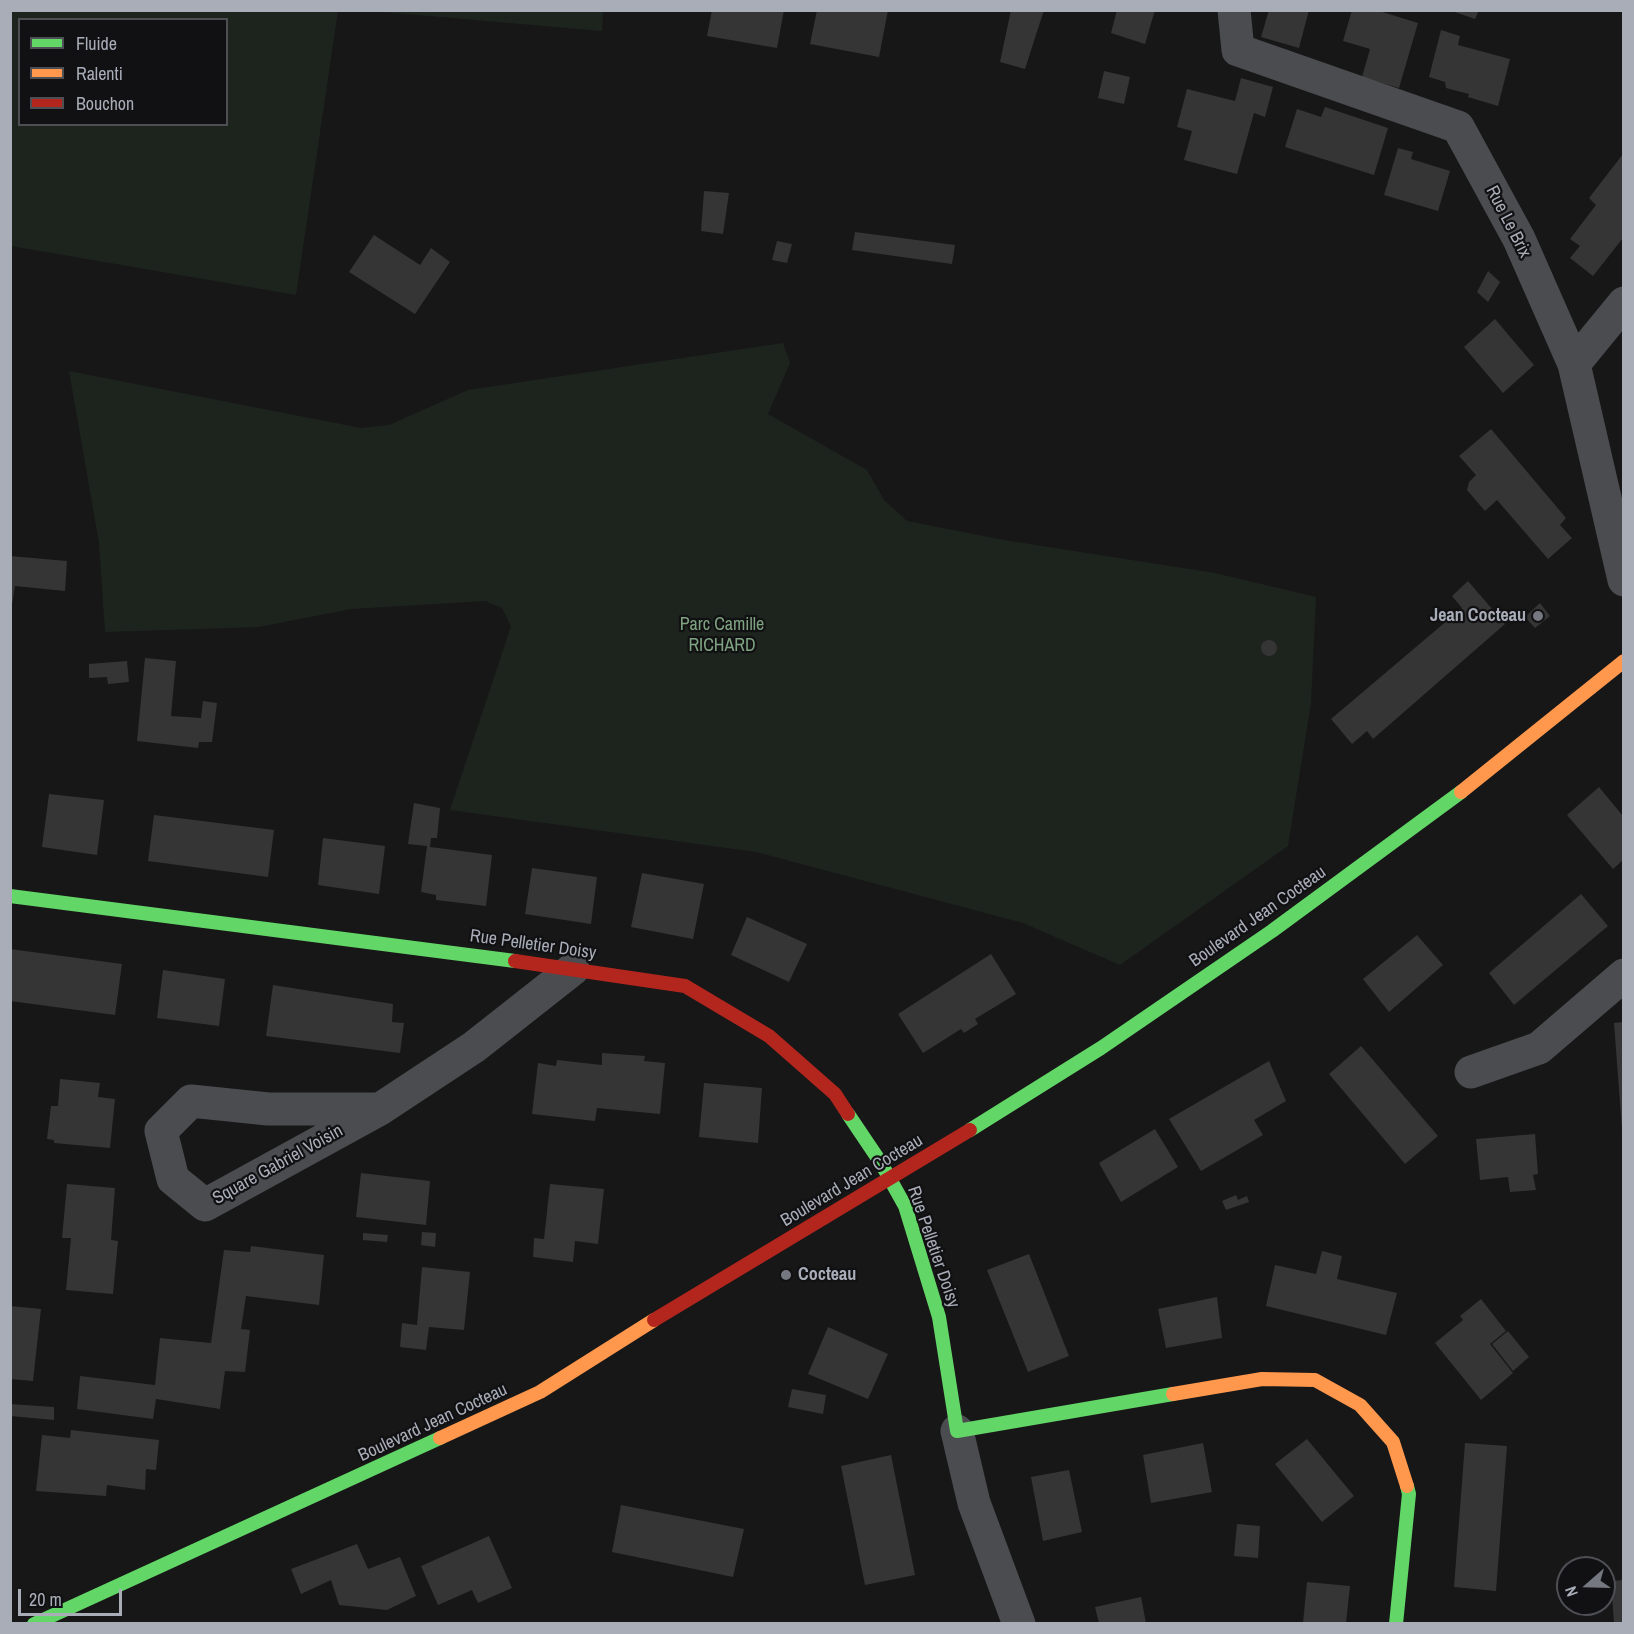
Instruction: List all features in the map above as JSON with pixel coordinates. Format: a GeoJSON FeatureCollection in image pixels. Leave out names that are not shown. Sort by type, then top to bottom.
{"type":"FeatureCollection","features":[{"type":"Feature","properties":{"kind":"street","name":"Rue Le Brix"},"geometry":{"type":"LineString","coordinates":[[1234,10],[1238,50],[1458,128],[1519,239],[1574,364],[1623,580]]}},
{"type":"Feature","properties":{"kind":"street"},"geometry":{"type":"LineString","coordinates":[[1574,364],[1623,303]]}},
{"type":"Feature","properties":{"kind":"street","name":"Boulevard Jean Cocteau"},"geometry":{"type":"LineString","coordinates":[[34,1623],[381,1467],[540,1392],[694,1295],[891,1180],[1101,1048],[1272,932],[1493,769],[1623,661]]}},
{"type":"Feature","properties":{"kind":"street","name":"Rue Pelletier Doisy"},"geometry":{"type":"LineString","coordinates":[[10,896],[320,938],[446,951],[685,986],[769,1036],[834,1094],[891,1180],[904,1206],[939,1317],[957,1431]]}},
{"type":"Feature","properties":{"kind":"street","name":"Square Gabriel Voisin"},"geometry":{"type":"LineString","coordinates":[[380,1109],[268,1109],[191,1101],[161,1131],[173,1179],[205,1205],[380,1109],[474,1047],[573,969]]}},
{"type":"Feature","properties":{"kind":"street"},"geometry":{"type":"LineString","coordinates":[[1471,1072],[1539,1048],[1623,975]]}},
{"type":"Feature","properties":{"kind":"street"},"geometry":{"type":"LineString","coordinates":[[1019,1623],[974,1503],[957,1431],[1262,1379],[1316,1380],[1360,1405],[1393,1442],[1409,1494],[1396,1623]]}},
{"type":"Feature","properties":{"kind":"green space"},"geometry":{"type":"Polygon","coordinates":[[[10,11],[338,11],[296,295],[11,246],[10,11]]]}},
{"type":"Feature","properties":{"kind":"green space"},"geometry":{"type":"Polygon","coordinates":[[[372,11],[603,11],[602,31],[372,11]]]}},
{"type":"Feature","properties":{"kind":"green space","name":"Parc Camille RICHARD"},"geometry":{"type":"Polygon","coordinates":[[[783,343],[790,363],[768,414],[867,470],[884,500],[907,521],[1004,540],[1215,573],[1316,597],[1311,703],[1288,846],[1120,965],[1023,923],[756,852],[450,810],[511,626],[502,608],[485,601],[351,609],[259,627],[105,632],[99,543],[69,371],[361,428],[389,425],[468,390],[783,343]]]}},
{"type":"Feature","properties":{"kind":"building"},"geometry":{"type":"Polygon","coordinates":[[[712,10],[784,10],[777,48],[707,36],[712,10]]]}},
{"type":"Feature","properties":{"kind":"building"},"geometry":{"type":"Polygon","coordinates":[[[817,10],[888,10],[879,57],[810,44],[817,10]]]}},
{"type":"Feature","properties":{"kind":"building"},"geometry":{"type":"Polygon","coordinates":[[[1011,10],[1044,10],[1025,69],[1000,62],[1011,10]]]}},
{"type":"Feature","properties":{"kind":"building"},"geometry":{"type":"Polygon","coordinates":[[[1117,10],[1155,10],[1145,44],[1111,33],[1117,10]]]}},
{"type":"Feature","properties":{"kind":"building"},"geometry":{"type":"Polygon","coordinates":[[[1269,10],[1309,10],[1299,48],[1261,37],[1269,10]]]}},
{"type":"Feature","properties":{"kind":"building"},"geometry":{"type":"Polygon","coordinates":[[[1352,10],[1376,10],[1418,23],[1399,88],[1362,77],[1370,49],[1343,41],[1352,10]]]}},
{"type":"Feature","properties":{"kind":"building"},"geometry":{"type":"Polygon","coordinates":[[[1449,10],[1479,10],[1475,19],[1449,10]]]}},
{"type":"Feature","properties":{"kind":"building"},"geometry":{"type":"Polygon","coordinates":[[[1441,30],[1460,36],[1458,45],[1510,59],[1498,106],[1468,97],[1469,94],[1446,88],[1445,82],[1429,77],[1441,30]]]}},
{"type":"Feature","properties":{"kind":"building"},"geometry":{"type":"Polygon","coordinates":[[[1104,71],[1130,77],[1124,104],[1098,98],[1104,71]]]}},
{"type":"Feature","properties":{"kind":"building"},"geometry":{"type":"Polygon","coordinates":[[[1241,78],[1273,87],[1265,117],[1254,113],[1237,174],[1184,160],[1192,131],[1177,127],[1187,89],[1235,101],[1241,78]]]}},
{"type":"Feature","properties":{"kind":"building"},"geometry":{"type":"Polygon","coordinates":[[[1325,107],[1388,128],[1374,175],[1285,147],[1297,109],[1321,117],[1325,107]]]}},
{"type":"Feature","properties":{"kind":"building"},"geometry":{"type":"Polygon","coordinates":[[[1398,148],[1413,152],[1411,159],[1450,171],[1438,211],[1384,195],[1398,148]]]}},
{"type":"Feature","properties":{"kind":"building"},"geometry":{"type":"Polygon","coordinates":[[[1623,154],[1623,238],[1593,276],[1570,258],[1580,246],[1570,239],[1596,205],[1589,198],[1623,154]]]}},
{"type":"Feature","properties":{"kind":"building"},"geometry":{"type":"Polygon","coordinates":[[[704,191],[729,193],[723,234],[701,231],[704,191]]]}},
{"type":"Feature","properties":{"kind":"building"},"geometry":{"type":"Polygon","coordinates":[[[855,232],[955,245],[952,264],[852,250],[855,232]]]}},
{"type":"Feature","properties":{"kind":"building"},"geometry":{"type":"Polygon","coordinates":[[[374,235],[420,265],[431,248],[450,262],[415,314],[349,272],[374,235]]]}},
{"type":"Feature","properties":{"kind":"building"},"geometry":{"type":"Polygon","coordinates":[[[777,241],[792,244],[787,263],[772,260],[777,241]]]}},
{"type":"Feature","properties":{"kind":"building"},"geometry":{"type":"Polygon","coordinates":[[[1488,271],[1500,282],[1488,302],[1477,292],[1488,271]]]}},
{"type":"Feature","properties":{"kind":"building"},"geometry":{"type":"Polygon","coordinates":[[[1495,319],[1534,365],[1503,393],[1464,347],[1495,319]]]}},
{"type":"Feature","properties":{"kind":"building"},"geometry":{"type":"Polygon","coordinates":[[[1491,429],[1566,518],[1560,525],[1572,538],[1548,559],[1497,500],[1485,511],[1467,490],[1469,482],[1476,475],[1459,456],[1491,429]]]}},
{"type":"Feature","properties":{"kind":"building"},"geometry":{"type":"Polygon","coordinates":[[[10,556],[67,561],[65,591],[15,586],[10,617],[10,556]]]}},
{"type":"Feature","properties":{"kind":"building"},"geometry":{"type":"Polygon","coordinates":[[[1468,581],[1505,624],[1373,739],[1367,731],[1352,744],[1331,719],[1462,608],[1452,596],[1468,581]]]}},
{"type":"Feature","properties":{"kind":"building","name":"Jean Cocteau"},"geometry":{"type":"Polygon","coordinates":[[[1540,603],[1550,616],[1535,628],[1525,617],[1540,603]]]}},
{"type":"Feature","properties":{"kind":"building"},"geometry":{"type":"Polygon","coordinates":[[[1269,640],[1275,642],[1277,648],[1275,654],[1269,656],[1263,654],[1261,648],[1263,642],[1269,640]]]}},
{"type":"Feature","properties":{"kind":"building"},"geometry":{"type":"Polygon","coordinates":[[[145,658],[176,661],[171,716],[201,718],[203,701],[217,703],[212,742],[199,742],[198,748],[137,741],[145,658]]]}},
{"type":"Feature","properties":{"kind":"building"},"geometry":{"type":"Polygon","coordinates":[[[127,661],[129,682],[108,684],[107,677],[89,678],[89,664],[127,661]]]}},
{"type":"Feature","properties":{"kind":"building"},"geometry":{"type":"Polygon","coordinates":[[[1599,787],[1623,816],[1623,860],[1613,869],[1567,815],[1599,787]]]}},
{"type":"Feature","properties":{"kind":"building"},"geometry":{"type":"Polygon","coordinates":[[[49,794],[104,800],[97,855],[42,847],[49,794]]]}},
{"type":"Feature","properties":{"kind":"building"},"geometry":{"type":"Polygon","coordinates":[[[414,803],[440,808],[437,838],[431,838],[430,847],[492,855],[486,906],[436,900],[436,895],[421,892],[427,846],[408,844],[414,803]]]}},
{"type":"Feature","properties":{"kind":"building"},"geometry":{"type":"Polygon","coordinates":[[[154,815],[274,830],[268,877],[148,861],[154,815]]]}},
{"type":"Feature","properties":{"kind":"building"},"geometry":{"type":"Polygon","coordinates":[[[323,838],[385,846],[379,894],[318,885],[323,838]]]}},
{"type":"Feature","properties":{"kind":"building"},"geometry":{"type":"Polygon","coordinates":[[[532,868],[597,877],[591,924],[525,914],[532,868]]]}},
{"type":"Feature","properties":{"kind":"building"},"geometry":{"type":"Polygon","coordinates":[[[642,873],[704,884],[693,939],[631,927],[642,873]]]}},
{"type":"Feature","properties":{"kind":"building"},"geometry":{"type":"Polygon","coordinates":[[[1581,894],[1608,926],[1514,1005],[1489,973],[1581,894]]]}},
{"type":"Feature","properties":{"kind":"building"},"geometry":{"type":"Polygon","coordinates":[[[747,917],[807,944],[789,982],[731,955],[747,917]]]}},
{"type":"Feature","properties":{"kind":"building"},"geometry":{"type":"Polygon","coordinates":[[[1417,935],[1443,965],[1389,1012],[1363,979],[1417,935]]]}},
{"type":"Feature","properties":{"kind":"building"},"geometry":{"type":"Polygon","coordinates":[[[10,949],[122,964],[115,1015],[10,1001],[10,949]]]}},
{"type":"Feature","properties":{"kind":"building"},"geometry":{"type":"Polygon","coordinates":[[[991,954],[1016,994],[975,1019],[978,1024],[964,1033],[961,1029],[923,1053],[898,1014],[991,954]]]}},
{"type":"Feature","properties":{"kind":"building"},"geometry":{"type":"Polygon","coordinates":[[[163,970],[225,979],[219,1026],[157,1018],[163,970]]]}},
{"type":"Feature","properties":{"kind":"building"},"geometry":{"type":"Polygon","coordinates":[[[273,985],[393,1004],[392,1022],[404,1023],[400,1053],[266,1036],[273,985]]]}},
{"type":"Feature","properties":{"kind":"building"},"geometry":{"type":"Polygon","coordinates":[[[1623,1022],[1623,1128],[1622,1129],[1614,1023],[1623,1022]]]}},
{"type":"Feature","properties":{"kind":"building"},"geometry":{"type":"Polygon","coordinates":[[[1361,1046],[1438,1136],[1405,1164],[1329,1074],[1361,1046]]]}},
{"type":"Feature","properties":{"kind":"building"},"geometry":{"type":"Polygon","coordinates":[[[602,1053],[645,1056],[644,1061],[665,1063],[660,1114],[597,1108],[595,1121],[532,1114],[538,1063],[556,1066],[557,1060],[602,1065],[602,1053]]]}},
{"type":"Feature","properties":{"kind":"building"},"geometry":{"type":"Polygon","coordinates":[[[1269,1061],[1286,1101],[1254,1120],[1263,1135],[1201,1171],[1169,1119],[1269,1061]]]}},
{"type":"Feature","properties":{"kind":"building"},"geometry":{"type":"Polygon","coordinates":[[[60,1079],[100,1083],[98,1097],[115,1099],[110,1148],[54,1143],[54,1140],[47,1139],[51,1106],[58,1106],[60,1079]]]}},
{"type":"Feature","properties":{"kind":"building"},"geometry":{"type":"Polygon","coordinates":[[[704,1083],[762,1088],[758,1143],[699,1137],[704,1083]]]}},
{"type":"Feature","properties":{"kind":"building"},"geometry":{"type":"Polygon","coordinates":[[[1155,1129],[1178,1167],[1121,1202],[1099,1163],[1155,1129]]]}},
{"type":"Feature","properties":{"kind":"building"},"geometry":{"type":"Polygon","coordinates":[[[1535,1134],[1538,1174],[1533,1175],[1536,1190],[1510,1192],[1508,1177],[1480,1180],[1476,1139],[1535,1134]]]}},
{"type":"Feature","properties":{"kind":"building"},"geometry":{"type":"Polygon","coordinates":[[[361,1173],[430,1181],[426,1225],[356,1217],[361,1173]]]}},
{"type":"Feature","properties":{"kind":"building"},"geometry":{"type":"Polygon","coordinates":[[[67,1184],[115,1188],[111,1240],[118,1241],[113,1294],[66,1290],[71,1238],[62,1238],[67,1184]]]}},
{"type":"Feature","properties":{"kind":"building"},"geometry":{"type":"Polygon","coordinates":[[[550,1184],[604,1189],[598,1244],[575,1241],[573,1262],[533,1257],[534,1238],[544,1239],[550,1184]]]}},
{"type":"Feature","properties":{"kind":"building"},"geometry":{"type":"Polygon","coordinates":[[[1236,1195],[1238,1200],[1247,1196],[1249,1202],[1226,1210],[1222,1201],[1236,1195]]]}},
{"type":"Feature","properties":{"kind":"building"},"geometry":{"type":"Polygon","coordinates":[[[422,1232],[436,1233],[435,1247],[421,1245],[422,1232]]]}},
{"type":"Feature","properties":{"kind":"building"},"geometry":{"type":"Polygon","coordinates":[[[363,1233],[388,1235],[387,1242],[363,1240],[363,1233]]]}},
{"type":"Feature","properties":{"kind":"building"},"geometry":{"type":"Polygon","coordinates":[[[251,1246],[324,1255],[319,1305],[246,1296],[241,1329],[250,1330],[245,1372],[225,1371],[220,1409],[156,1399],[153,1419],[77,1409],[80,1376],[155,1385],[160,1338],[211,1343],[224,1250],[250,1252],[251,1246]]]}},
{"type":"Feature","properties":{"kind":"building"},"geometry":{"type":"Polygon","coordinates":[[[1322,1251],[1342,1256],[1337,1279],[1397,1293],[1386,1335],[1266,1306],[1275,1265],[1316,1274],[1322,1251]]]}},
{"type":"Feature","properties":{"kind":"building"},"geometry":{"type":"Polygon","coordinates":[[[1029,1254],[1069,1356],[1028,1372],[987,1270],[1029,1254]]]}},
{"type":"Feature","properties":{"kind":"building"},"geometry":{"type":"Polygon","coordinates":[[[422,1267],[470,1272],[464,1330],[429,1327],[426,1350],[400,1347],[402,1323],[417,1325],[422,1267]]]}},
{"type":"Feature","properties":{"kind":"building"},"geometry":{"type":"Polygon","coordinates":[[[1217,1297],[1222,1338],[1166,1348],[1158,1309],[1217,1297]]]}},
{"type":"Feature","properties":{"kind":"building"},"geometry":{"type":"Polygon","coordinates":[[[1481,1299],[1506,1331],[1490,1344],[1513,1373],[1481,1400],[1435,1343],[1463,1320],[1460,1316],[1481,1299]]]}},
{"type":"Feature","properties":{"kind":"building"},"geometry":{"type":"Polygon","coordinates":[[[10,1306],[41,1309],[33,1381],[10,1379],[10,1306]]]}},
{"type":"Feature","properties":{"kind":"building"},"geometry":{"type":"Polygon","coordinates":[[[828,1327],[888,1354],[868,1399],[808,1374],[828,1327]]]}},
{"type":"Feature","properties":{"kind":"building"},"geometry":{"type":"Polygon","coordinates":[[[1508,1331],[1529,1357],[1513,1371],[1492,1344],[1508,1331]]]}},
{"type":"Feature","properties":{"kind":"building"},"geometry":{"type":"Polygon","coordinates":[[[792,1389],[826,1395],[823,1414],[788,1407],[792,1389]]]}},
{"type":"Feature","properties":{"kind":"building"},"geometry":{"type":"Polygon","coordinates":[[[10,1404],[54,1407],[54,1420],[10,1416],[10,1404]]]}},
{"type":"Feature","properties":{"kind":"building"},"geometry":{"type":"Polygon","coordinates":[[[71,1430],[159,1440],[156,1470],[146,1469],[145,1490],[107,1485],[106,1496],[36,1491],[42,1435],[70,1438],[71,1430]]]}},
{"type":"Feature","properties":{"kind":"building"},"geometry":{"type":"Polygon","coordinates":[[[1307,1439],[1354,1496],[1322,1522],[1275,1464],[1307,1439]]]}},
{"type":"Feature","properties":{"kind":"building"},"geometry":{"type":"Polygon","coordinates":[[[1203,1443],[1212,1492],[1151,1503],[1143,1455],[1203,1443]]]}},
{"type":"Feature","properties":{"kind":"building"},"geometry":{"type":"Polygon","coordinates":[[[1465,1443],[1507,1446],[1496,1591],[1454,1587],[1465,1443]]]}},
{"type":"Feature","properties":{"kind":"building"},"geometry":{"type":"Polygon","coordinates":[[[891,1455],[915,1575],[865,1585],[841,1466],[891,1455]]]}},
{"type":"Feature","properties":{"kind":"building"},"geometry":{"type":"Polygon","coordinates":[[[1069,1470],[1082,1532],[1043,1541],[1031,1477],[1069,1470]]]}},
{"type":"Feature","properties":{"kind":"building"},"geometry":{"type":"Polygon","coordinates":[[[621,1505],[744,1529],[733,1577],[612,1552],[621,1505]]]}},
{"type":"Feature","properties":{"kind":"building"},"geometry":{"type":"Polygon","coordinates":[[[1237,1524],[1260,1526],[1258,1558],[1234,1556],[1237,1524]]]}},
{"type":"Feature","properties":{"kind":"building"},"geometry":{"type":"Polygon","coordinates":[[[489,1536],[512,1588],[478,1603],[472,1590],[438,1605],[421,1566],[489,1536]]]}},
{"type":"Feature","properties":{"kind":"building"},"geometry":{"type":"Polygon","coordinates":[[[357,1544],[368,1569],[400,1557],[416,1596],[387,1610],[339,1605],[331,1580],[301,1594],[291,1569],[357,1544]]]}},
{"type":"Feature","properties":{"kind":"building"},"geometry":{"type":"Polygon","coordinates":[[[1623,1580],[1623,1623],[1614,1623],[1616,1581],[1623,1580]]]}},
{"type":"Feature","properties":{"kind":"building"},"geometry":{"type":"Polygon","coordinates":[[[1307,1582],[1350,1586],[1346,1623],[1303,1623],[1307,1582]]]}},
{"type":"Feature","properties":{"kind":"building"},"geometry":{"type":"Polygon","coordinates":[[[1141,1597],[1146,1623],[1099,1623],[1095,1607],[1141,1597]]]}},
{"type":"Feature","properties":{"kind":"traffic: fast"},"geometry":{"type":"LineString","coordinates":[[970,1130],[1101,1048],[1272,931],[1461,792]]}},
{"type":"Feature","properties":{"kind":"traffic: fast"},"geometry":{"type":"LineString","coordinates":[[10,896],[515,961]]}},
{"type":"Feature","properties":{"kind":"traffic: fast"},"geometry":{"type":"LineString","coordinates":[[848,1114],[881,1163],[905,1206],[939,1317],[957,1431],[1173,1394]]}},
{"type":"Feature","properties":{"kind":"traffic: fast"},"geometry":{"type":"LineString","coordinates":[[34,1624],[440,1438]]}},
{"type":"Feature","properties":{"kind":"traffic: fast"},"geometry":{"type":"LineString","coordinates":[[1396,1624],[1409,1494],[1407,1486]]}},
{"type":"Feature","properties":{"kind":"traffic: slow"},"geometry":{"type":"LineString","coordinates":[[1461,792],[1624,661]]}},
{"type":"Feature","properties":{"kind":"traffic: slow"},"geometry":{"type":"LineString","coordinates":[[440,1438],[540,1392],[654,1320]]}},
{"type":"Feature","properties":{"kind":"traffic: slow"},"geometry":{"type":"LineString","coordinates":[[1173,1394],[1262,1379],[1315,1380],[1360,1405],[1393,1442],[1407,1486]]}},
{"type":"Feature","properties":{"kind":"traffic: jam"},"geometry":{"type":"LineString","coordinates":[[515,961],[685,986],[769,1036],[835,1094],[848,1114]]}},
{"type":"Feature","properties":{"kind":"traffic: jam"},"geometry":{"type":"LineString","coordinates":[[654,1320],[970,1130]]}},
{"type":"Feature","properties":{"kind":"place","name":"Jean Cocteau"},"geometry":{"type":"Point","coordinates":[1538,616]}},
{"type":"Feature","properties":{"kind":"place","name":"Cocteau"},"geometry":{"type":"Point","coordinates":[786,1275]}}]}
